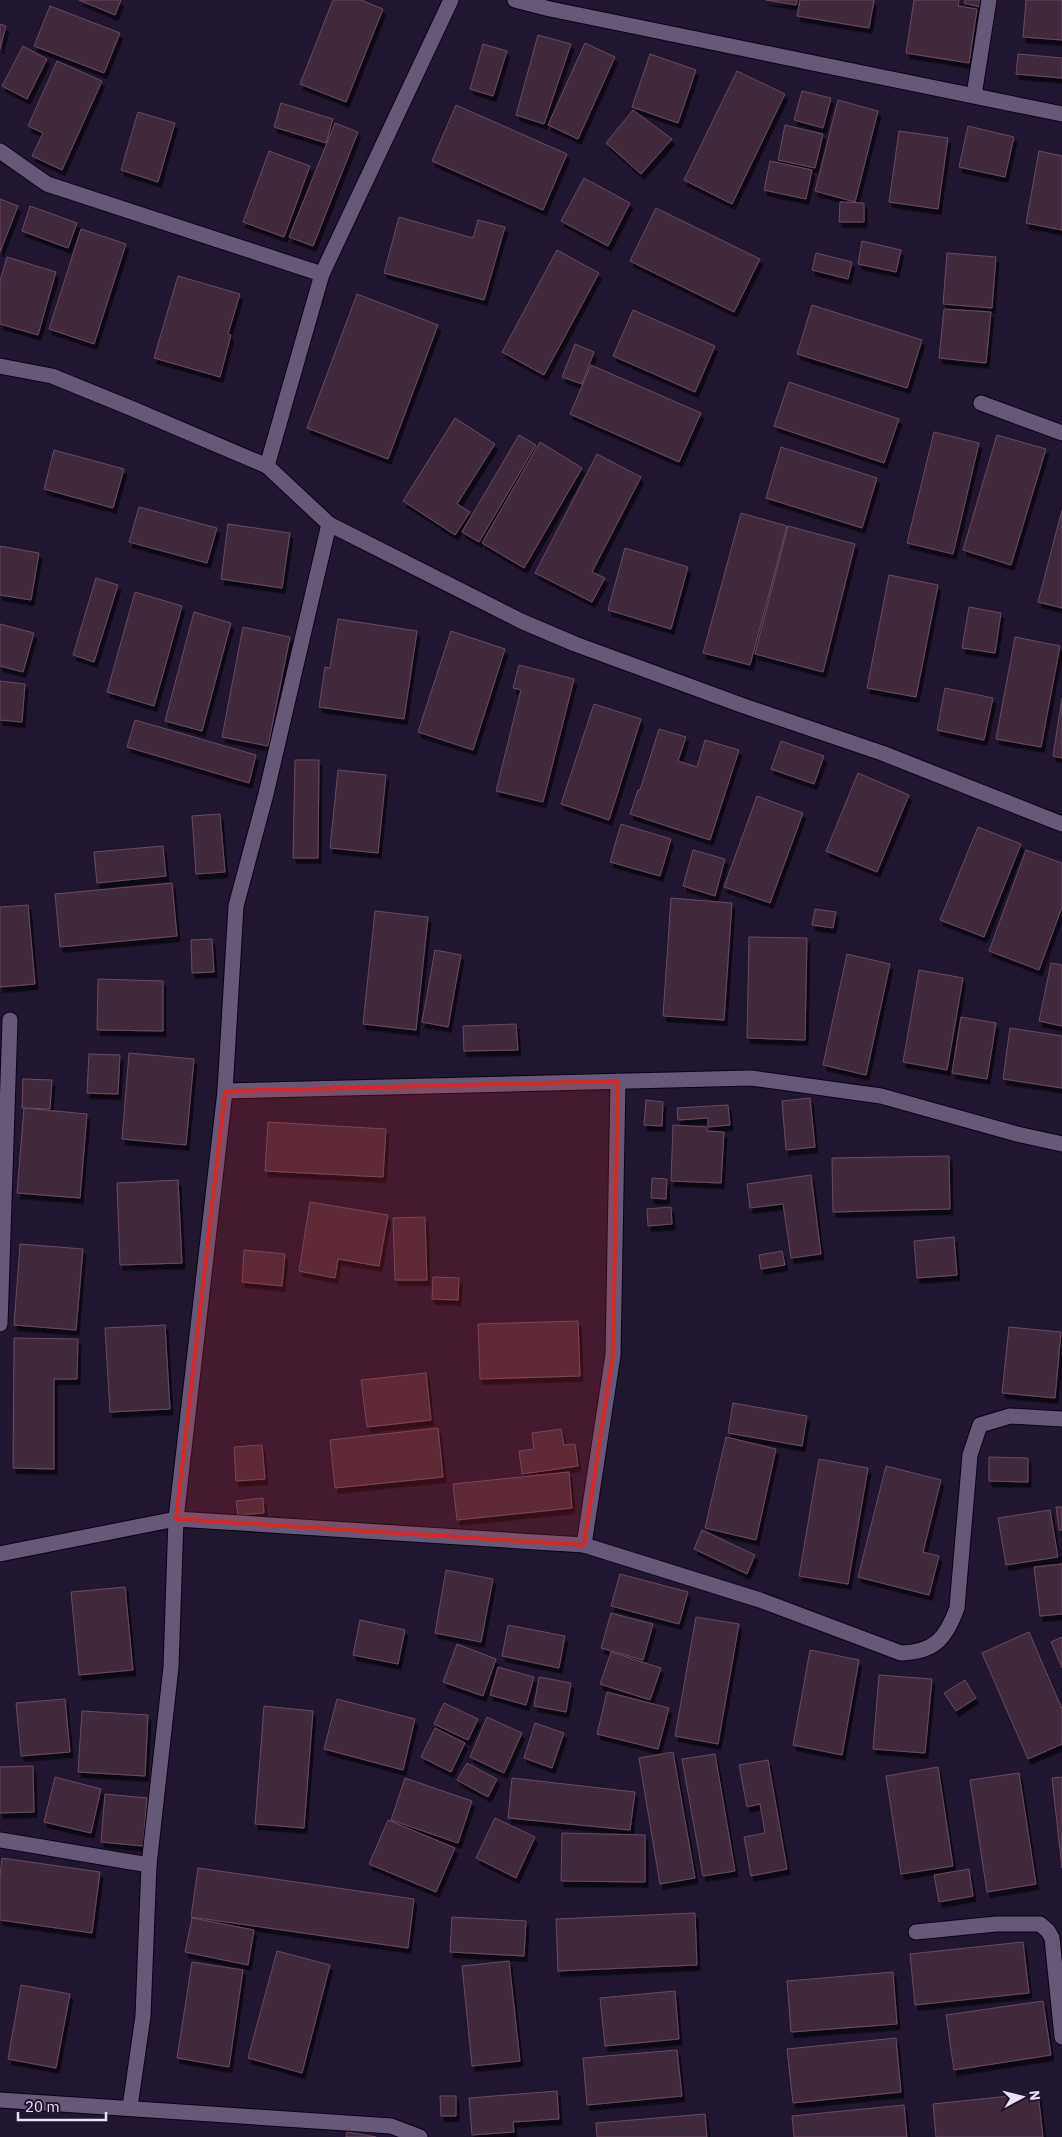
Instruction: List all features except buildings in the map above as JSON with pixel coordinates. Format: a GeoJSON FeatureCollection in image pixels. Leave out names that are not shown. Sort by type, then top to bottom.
{"type":"FeatureCollection","features":[{"type":"Feature","properties":{"kind":"street"},"geometry":{"type":"LineString","coordinates":[[268,466],[322,274],[452,0]]}},
{"type":"Feature","properties":{"kind":"street"},"geometry":{"type":"LineString","coordinates":[[515,0],[550,9],[1062,114]]}},
{"type":"Feature","properties":{"kind":"street"},"geometry":{"type":"LineString","coordinates":[[974,96],[989,0]]}},
{"type":"Feature","properties":{"kind":"street"},"geometry":{"type":"LineString","coordinates":[[0,151],[47,184],[322,274]]}},
{"type":"Feature","properties":{"kind":"street"},"geometry":{"type":"LineString","coordinates":[[0,366],[52,376],[133,408],[268,466],[329,524],[521,621],[575,644],[744,706],[882,753],[1062,824]]}},
{"type":"Feature","properties":{"kind":"street"},"geometry":{"type":"LineString","coordinates":[[981,403],[1062,433]]}},
{"type":"Feature","properties":{"kind":"street"},"geometry":{"type":"LineString","coordinates":[[130,2107],[143,2016],[149,1865],[171,1667],[176,1519],[225,1091],[236,906],[266,794],[329,524]]}},
{"type":"Feature","properties":{"kind":"street"},"geometry":{"type":"LineString","coordinates":[[0,1324],[10,1020]]}},
{"type":"Feature","properties":{"kind":"street"},"geometry":{"type":"LineString","coordinates":[[225,1091],[751,1078],[881,1096],[1017,1134],[1062,1144]]}},
{"type":"Feature","properties":{"kind":"street"},"geometry":{"type":"LineString","coordinates":[[584,1545],[613,1355],[618,1081]]}},
{"type":"Feature","properties":{"kind":"street"},"geometry":{"type":"LineString","coordinates":[[0,1554],[176,1519],[584,1545],[760,1600],[901,1653],[919,1652],[935,1645],[950,1627],[956,1608],[970,1456],[980,1425],[1010,1416],[1062,1419]]}},
{"type":"Feature","properties":{"kind":"street"},"geometry":{"type":"LineString","coordinates":[[0,1840],[149,1865]]}},
{"type":"Feature","properties":{"kind":"street"},"geometry":{"type":"LineString","coordinates":[[916,1932],[996,1924],[1040,1924],[1048,1931],[1052,1938],[1062,2037]]}},
{"type":"Feature","properties":{"kind":"street"},"geometry":{"type":"LineString","coordinates":[[0,2100],[130,2107],[391,2126],[420,2137]]}},
{"type":"Feature","properties":{"kind":"highlighted area"},"geometry":{"type":"Polygon","coordinates":[[[618,1081],[613,1355],[584,1545],[176,1519],[225,1091],[618,1081]]]}}]}
